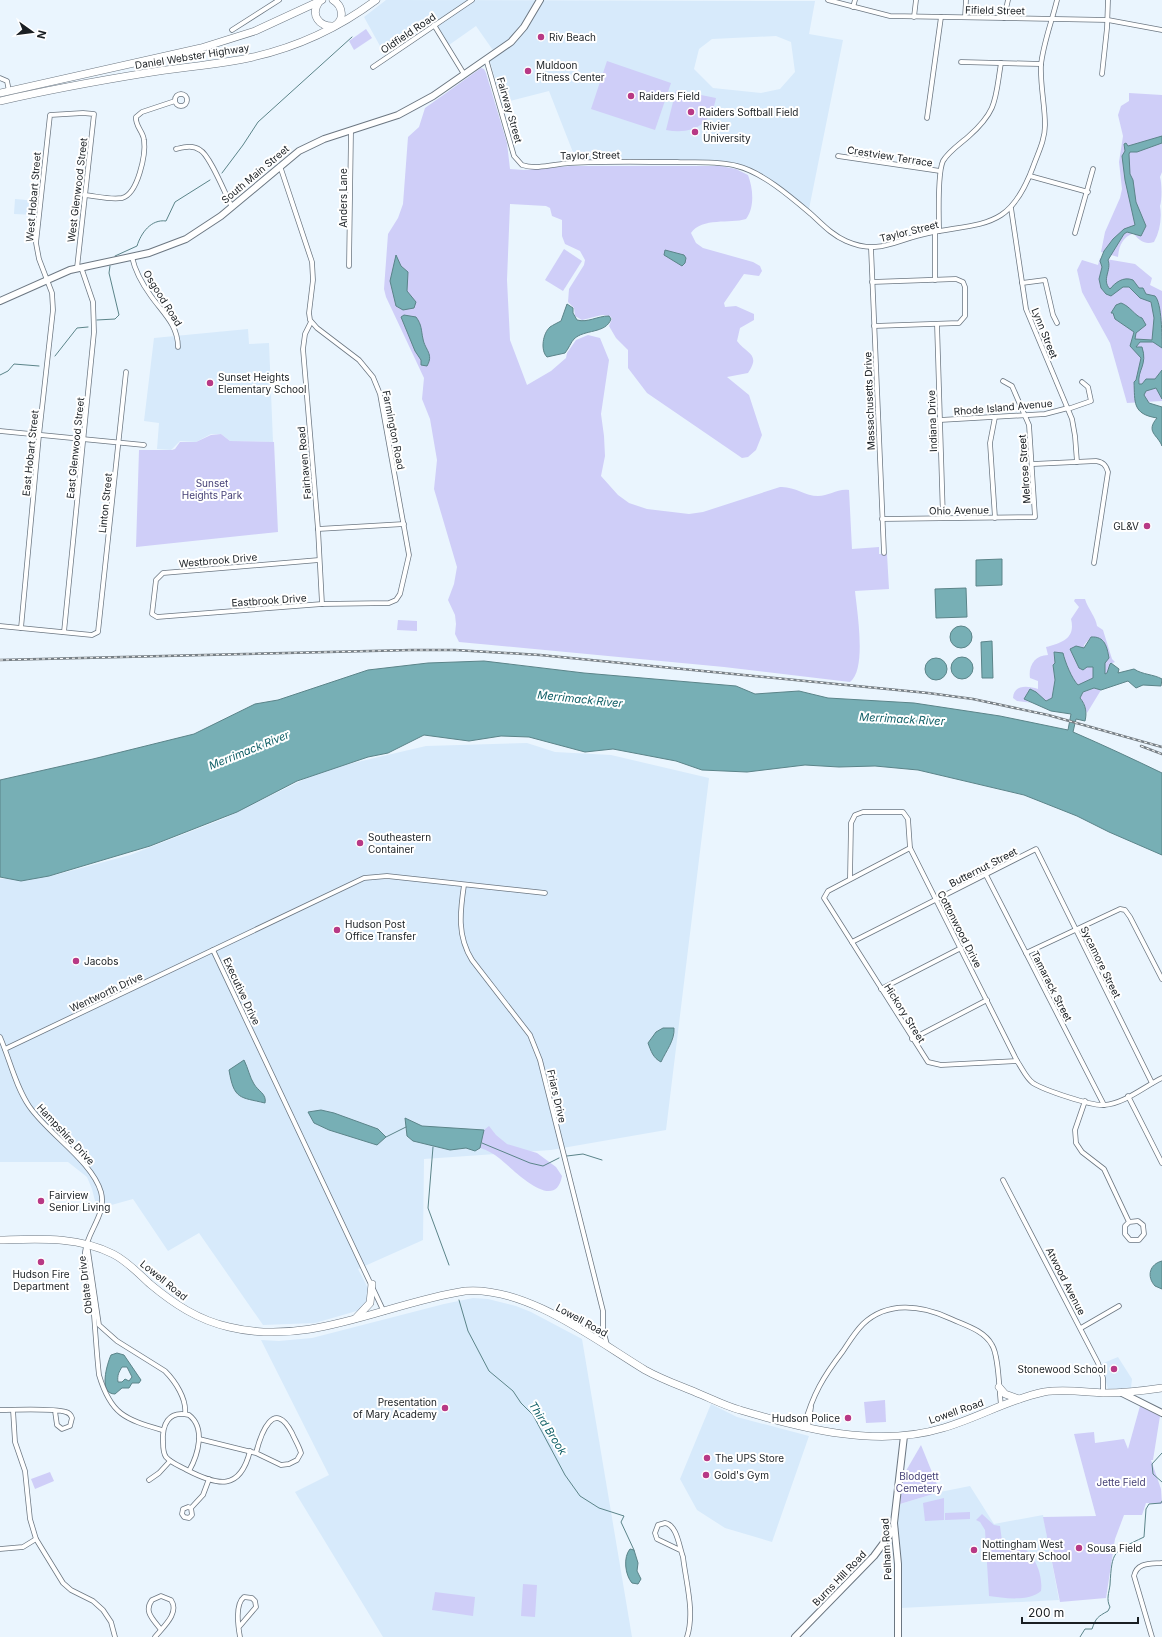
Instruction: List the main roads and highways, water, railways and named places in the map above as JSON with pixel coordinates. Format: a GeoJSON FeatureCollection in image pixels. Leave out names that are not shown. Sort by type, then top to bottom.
{"type":"FeatureCollection","features":[{"type":"Feature","properties":{"kind":"main road"},"geometry":{"type":"LineString","coordinates":[[320,1],[315,12],[317,19],[323,24],[336,25],[340,20],[342,11],[339,5],[333,0]]}},
{"type":"Feature","properties":{"kind":"main road","name":"Daniel Webster Highway"},"geometry":{"type":"LineString","coordinates":[[0,101],[91,82],[255,56],[295,44],[336,25],[376,0]]}},
{"type":"Feature","properties":{"kind":"main road","name":"Daniel Webster Highway"},"geometry":{"type":"LineString","coordinates":[[0,93],[103,72],[215,44],[262,28],[320,1]]}},
{"type":"Feature","properties":{"kind":"main road","name":"Lowell Road"},"geometry":{"type":"LineString","coordinates":[[0,1240],[60,1239],[87,1244],[113,1254],[123,1260],[184,1310],[218,1324],[251,1331],[280,1332],[316,1328],[354,1320],[455,1293],[472,1291],[493,1292],[524,1301],[594,1338],[656,1376],[739,1410],[856,1436],[904,1436],[946,1427],[1019,1399],[1060,1390],[1122,1393],[1162,1388]]}},
{"type":"Feature","properties":{"kind":"main road"},"geometry":{"type":"LineString","coordinates":[[354,1320],[370,1303],[372,1284]]}},
{"type":"Feature","properties":{"kind":"main road"},"geometry":{"type":"LineString","coordinates":[[999,1387],[1005,1394],[1019,1399]]}},
{"type":"Feature","properties":{"kind":"water"},"geometry":{"type":"Polygon","coordinates":[[[1162,136],[1162,143],[1137,152],[1130,152],[1129,154],[1130,174],[1133,180],[1136,202],[1146,226],[1141,236],[1127,232],[1124,234],[1108,260],[1109,267],[1106,282],[1110,289],[1117,282],[1126,279],[1133,280],[1139,288],[1143,288],[1146,294],[1155,296],[1157,300],[1161,320],[1162,348],[1153,342],[1140,342],[1136,347],[1142,347],[1144,353],[1143,363],[1139,375],[1139,384],[1142,384],[1146,379],[1155,379],[1162,370],[1162,399],[1156,388],[1146,391],[1144,395],[1149,403],[1162,407],[1162,446],[1152,430],[1157,418],[1143,414],[1136,406],[1134,382],[1136,380],[1141,358],[1130,346],[1134,332],[1115,319],[1113,313],[1111,313],[1116,305],[1121,303],[1127,306],[1142,318],[1146,325],[1136,333],[1135,339],[1152,340],[1154,318],[1151,302],[1140,298],[1129,287],[1123,287],[1111,296],[1106,294],[1101,288],[1099,279],[1102,267],[1100,261],[1104,251],[1113,239],[1124,229],[1135,225],[1125,180],[1122,156],[1125,151],[1124,144],[1126,143],[1128,146],[1162,136]]]}},
{"type":"Feature","properties":{"kind":"water"},"geometry":{"type":"Polygon","coordinates":[[[665,250],[684,255],[686,258],[685,263],[682,266],[664,255],[665,250]]]}},
{"type":"Feature","properties":{"kind":"water"},"geometry":{"type":"Polygon","coordinates":[[[396,255],[401,266],[408,272],[407,291],[416,302],[414,308],[403,310],[396,306],[390,281],[396,255]]]}},
{"type":"Feature","properties":{"kind":"water"},"geometry":{"type":"Polygon","coordinates":[[[567,304],[573,308],[573,313],[577,320],[585,321],[609,316],[611,319],[605,327],[578,336],[574,339],[565,353],[547,357],[543,346],[544,337],[550,327],[561,321],[567,304]]]}},
{"type":"Feature","properties":{"kind":"water"},"geometry":{"type":"Polygon","coordinates":[[[404,315],[416,317],[419,323],[424,343],[430,358],[427,366],[421,365],[421,360],[415,351],[401,317],[404,315]]]}},
{"type":"Feature","properties":{"kind":"water"},"geometry":{"type":"Polygon","coordinates":[[[1002,559],[1002,585],[976,586],[976,560],[1002,559]]]}},
{"type":"Feature","properties":{"kind":"water"},"geometry":{"type":"Polygon","coordinates":[[[966,588],[967,617],[936,618],[935,589],[966,588]]]}},
{"type":"Feature","properties":{"kind":"water"},"geometry":{"type":"Polygon","coordinates":[[[961,626],[969,629],[972,637],[969,645],[961,648],[953,645],[950,637],[953,629],[961,626]]]}},
{"type":"Feature","properties":{"kind":"water","name":"Merrimack River"},"geometry":{"type":"Polygon","coordinates":[[[1091,637],[1099,638],[1106,646],[1109,658],[1105,663],[1105,674],[1107,673],[1111,663],[1119,669],[1118,673],[1134,669],[1162,679],[1161,686],[1143,685],[1136,688],[1128,681],[1101,690],[1094,688],[1083,692],[1080,698],[1086,709],[1085,721],[1076,719],[1073,732],[1162,773],[1162,855],[1077,816],[1024,795],[918,770],[875,766],[839,767],[805,765],[747,772],[702,770],[676,761],[613,749],[585,752],[529,737],[501,736],[469,741],[424,735],[388,753],[368,757],[297,781],[237,812],[150,846],[49,876],[21,881],[0,877],[0,780],[194,734],[255,704],[278,700],[368,670],[428,663],[484,661],[584,673],[736,686],[755,694],[799,691],[828,698],[914,703],[1000,716],[1068,730],[1071,714],[1051,711],[1024,699],[1030,689],[1046,701],[1052,698],[1055,680],[1053,665],[1055,663],[1054,652],[1063,653],[1073,679],[1078,685],[1093,678],[1093,667],[1087,667],[1083,670],[1079,668],[1070,649],[1076,646],[1084,648],[1091,637]]]}},
{"type":"Feature","properties":{"kind":"water"},"geometry":{"type":"Polygon","coordinates":[[[992,641],[993,678],[982,678],[981,642],[992,641]]]}},
{"type":"Feature","properties":{"kind":"water"},"geometry":{"type":"Polygon","coordinates":[[[962,657],[970,660],[973,668],[970,676],[962,679],[954,676],[951,668],[954,660],[962,657]]]}},
{"type":"Feature","properties":{"kind":"water"},"geometry":{"type":"Polygon","coordinates":[[[936,658],[944,661],[947,669],[944,677],[936,680],[928,677],[925,669],[928,661],[936,658]]]}},
{"type":"Feature","properties":{"kind":"water"},"geometry":{"type":"Polygon","coordinates":[[[663,1028],[674,1028],[674,1032],[672,1041],[661,1062],[654,1056],[648,1043],[656,1032],[663,1028]]]}},
{"type":"Feature","properties":{"kind":"water"},"geometry":{"type":"Polygon","coordinates":[[[244,1060],[253,1082],[265,1097],[265,1103],[240,1096],[233,1087],[229,1070],[244,1060]]]}},
{"type":"Feature","properties":{"kind":"water"},"geometry":{"type":"Polygon","coordinates":[[[321,1110],[334,1113],[378,1129],[386,1137],[377,1145],[329,1130],[314,1123],[308,1112],[321,1110]]]}},
{"type":"Feature","properties":{"kind":"water"},"geometry":{"type":"Polygon","coordinates":[[[405,1118],[422,1126],[484,1130],[480,1148],[475,1151],[466,1148],[450,1150],[413,1141],[407,1136],[405,1118]]]}},
{"type":"Feature","properties":{"kind":"water"},"geometry":{"type":"Polygon","coordinates":[[[1162,1261],[1162,1289],[1155,1286],[1152,1282],[1150,1274],[1152,1268],[1162,1261]]]}},
{"type":"Feature","properties":{"kind":"water"},"geometry":{"type":"Polygon","coordinates":[[[117,1353],[124,1355],[141,1380],[139,1383],[132,1383],[129,1388],[122,1388],[115,1394],[110,1393],[105,1384],[105,1378],[111,1355],[117,1353]],[[122,1367],[118,1374],[118,1382],[122,1382],[125,1379],[129,1381],[132,1377],[127,1367],[122,1367]]]}},
{"type":"Feature","properties":{"kind":"water"},"geometry":{"type":"Polygon","coordinates":[[[630,1549],[634,1550],[638,1563],[637,1571],[641,1579],[638,1584],[632,1583],[626,1571],[626,1557],[630,1549]]]}},
{"type":"Feature","properties":{"kind":"waterway"},"geometry":{"type":"LineString","coordinates":[[222,173],[258,122],[352,37]]}},
{"type":"Feature","properties":{"kind":"waterway"},"geometry":{"type":"LineString","coordinates":[[115,256],[137,246],[141,236],[147,228],[156,222],[166,221],[175,202],[210,180]]}},
{"type":"Feature","properties":{"kind":"waterway"},"geometry":{"type":"LineString","coordinates":[[97,320],[115,319],[119,315],[109,273],[110,266]]}},
{"type":"Feature","properties":{"kind":"waterway"},"geometry":{"type":"LineString","coordinates":[[55,356],[77,328],[88,327]]}},
{"type":"Feature","properties":{"kind":"waterway"},"geometry":{"type":"LineString","coordinates":[[0,375],[8,371],[14,364],[39,366]]}},
{"type":"Feature","properties":{"kind":"waterway","name":"Third Brook"},"geometry":{"type":"LineString","coordinates":[[386,1137],[406,1127]]}},
{"type":"Feature","properties":{"kind":"waterway","name":"Third Brook"},"geometry":{"type":"LineString","coordinates":[[482,1143],[530,1163],[543,1166],[559,1158]]}},
{"type":"Feature","properties":{"kind":"waterway","name":"Third Brook"},"geometry":{"type":"LineString","coordinates":[[433,1147],[428,1208],[449,1265]]}},
{"type":"Feature","properties":{"kind":"waterway","name":"Third Brook"},"geometry":{"type":"LineString","coordinates":[[567,1156],[583,1154],[602,1160]]}},
{"type":"Feature","properties":{"kind":"waterway","name":"Third Brook"},"geometry":{"type":"LineString","coordinates":[[459,1300],[468,1331],[489,1371],[513,1391],[521,1403],[533,1415],[565,1475],[580,1496],[599,1508],[624,1516],[621,1522],[634,1550]]}},
{"type":"Feature","properties":{"kind":"waterway"},"geometry":{"type":"LineString","coordinates":[[1162,1453],[1152,1464],[1153,1474],[1162,1482]]}},
{"type":"Feature","properties":{"kind":"waterway"},"geometry":{"type":"LineString","coordinates":[[1080,1637],[1085,1629],[1092,1629],[1097,1618],[1108,1611],[1110,1607],[1108,1596],[1113,1558],[1120,1550],[1144,1537],[1146,1509],[1149,1504],[1161,1503],[1162,1501]]}},
{"type":"Feature","properties":{"kind":"railway"},"geometry":{"type":"LineString","coordinates":[[0,660],[412,650],[455,650],[540,655],[928,693],[973,699],[1048,715],[1162,747]]}},
{"type":"Feature","properties":{"kind":"railway"},"geometry":{"type":"LineString","coordinates":[[1141,746],[1162,754]]}},
{"type":"Feature","properties":{"kind":"place","name":"Riv Beach"},"geometry":{"type":"Point","coordinates":[541,37]}},
{"type":"Feature","properties":{"kind":"place","name":"Muldoon Fitness Center"},"geometry":{"type":"Point","coordinates":[528,71]}},
{"type":"Feature","properties":{"kind":"place","name":"Raiders Field"},"geometry":{"type":"Point","coordinates":[631,96]}},
{"type":"Feature","properties":{"kind":"place","name":"Raiders Softball Field"},"geometry":{"type":"Point","coordinates":[691,112]}},
{"type":"Feature","properties":{"kind":"place","name":"Rivier University"},"geometry":{"type":"Point","coordinates":[695,132]}},
{"type":"Feature","properties":{"kind":"place","name":"Sunset Heights Elementary School"},"geometry":{"type":"Point","coordinates":[210,383]}},
{"type":"Feature","properties":{"kind":"place","name":"GL&V"},"geometry":{"type":"Point","coordinates":[1147,526]}},
{"type":"Feature","properties":{"kind":"place","name":"Southeastern Container"},"geometry":{"type":"Point","coordinates":[360,843]}},
{"type":"Feature","properties":{"kind":"place","name":"Hudson Post Office Transfer"},"geometry":{"type":"Point","coordinates":[337,930]}},
{"type":"Feature","properties":{"kind":"place","name":"Jacobs"},"geometry":{"type":"Point","coordinates":[76,961]}},
{"type":"Feature","properties":{"kind":"place","name":"Fairview Senior Living"},"geometry":{"type":"Point","coordinates":[41,1201]}},
{"type":"Feature","properties":{"kind":"place","name":"Hudson Fire Department"},"geometry":{"type":"Point","coordinates":[41,1262]}},
{"type":"Feature","properties":{"kind":"place","name":"Stonewood School"},"geometry":{"type":"Point","coordinates":[1114,1369]}},
{"type":"Feature","properties":{"kind":"place","name":"Presentation of Mary Academy"},"geometry":{"type":"Point","coordinates":[445,1408]}},
{"type":"Feature","properties":{"kind":"place","name":"Hudson Police"},"geometry":{"type":"Point","coordinates":[848,1418]}},
{"type":"Feature","properties":{"kind":"place","name":"The UPS Store"},"geometry":{"type":"Point","coordinates":[707,1458]}},
{"type":"Feature","properties":{"kind":"place","name":"Gold's Gym"},"geometry":{"type":"Point","coordinates":[706,1475]}},
{"type":"Feature","properties":{"kind":"place","name":"Sousa Field"},"geometry":{"type":"Point","coordinates":[1079,1548]}},
{"type":"Feature","properties":{"kind":"place","name":"Nottingham West Elementary School"},"geometry":{"type":"Point","coordinates":[974,1550]}},
{"type":"Feature","properties":{"kind":"park label","name":"Sunset Heights Park"},"geometry":{"type":"Point","coordinates":[212,488]}},
{"type":"Feature","properties":{"kind":"park label","name":"Blodgett Cemetery"},"geometry":{"type":"Point","coordinates":[919,1482]}},
{"type":"Feature","properties":{"kind":"park label","name":"Jette Field"},"geometry":{"type":"Point","coordinates":[1121,1482]}}]}
